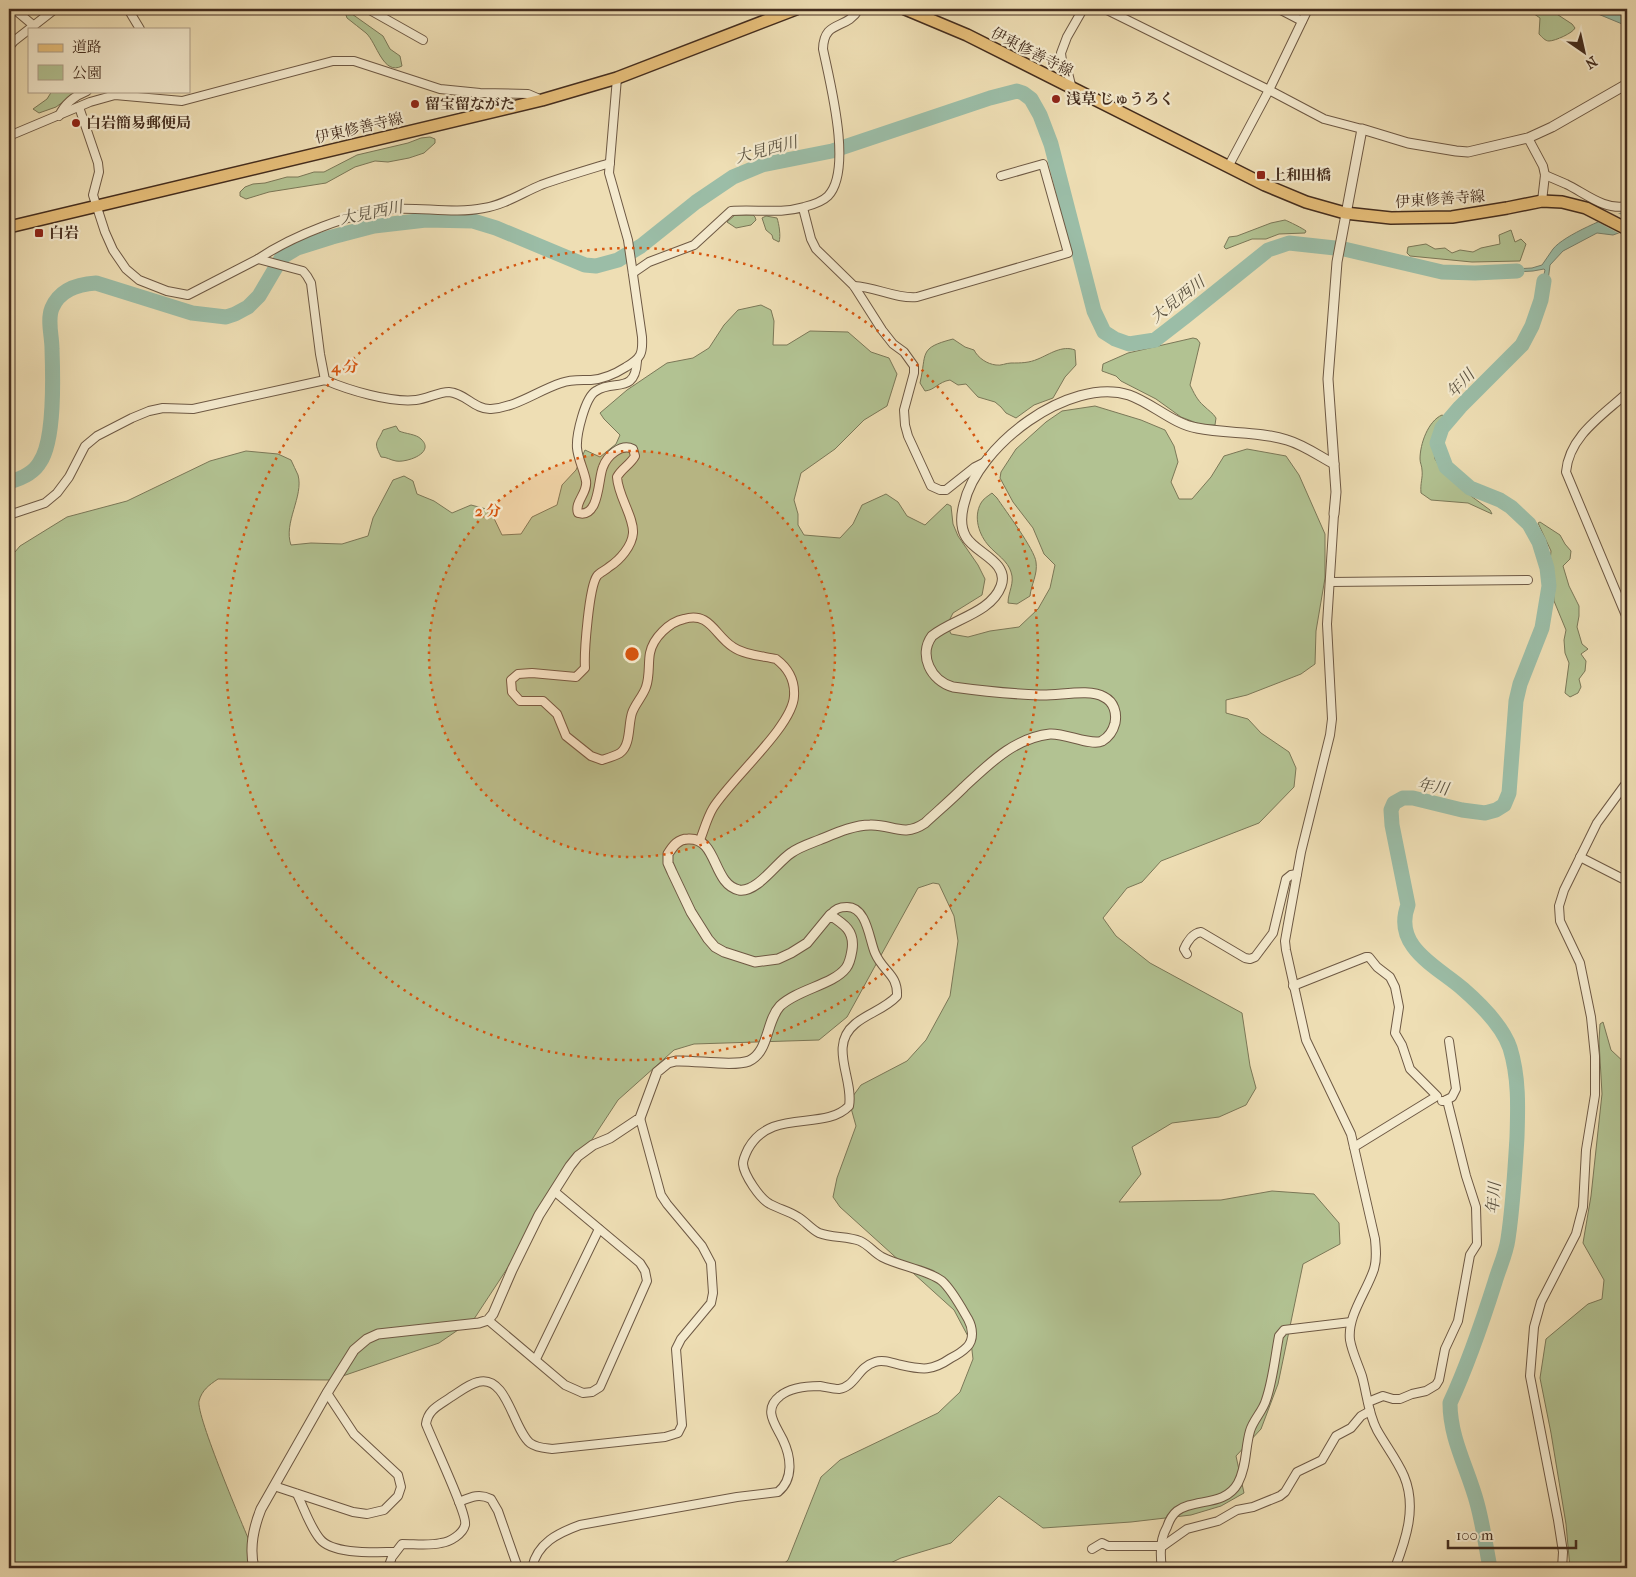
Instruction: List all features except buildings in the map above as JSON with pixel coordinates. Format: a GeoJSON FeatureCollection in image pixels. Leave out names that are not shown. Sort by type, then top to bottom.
{"type":"FeatureCollection","features":[{"type":"Feature","properties":{"kind":"main road","name":"伊東修善寺線"},"geometry":{"type":"LineString","coordinates":[[9,228],[542,100],[617,78],[796,9]]}},
{"type":"Feature","properties":{"kind":"main road","name":"伊東修善寺線"},"geometry":{"type":"LineString","coordinates":[[905,9],[930,13],[1072,89],[1228,168],[1306,202],[1345,213],[1391,218],[1424,218],[1452,216],[1542,201],[1576,204],[1627,229]]}},
{"type":"Feature","properties":{"kind":"street"},"geometry":{"type":"LineString","coordinates":[[14,9],[33,25]]}},
{"type":"Feature","properties":{"kind":"street"},"geometry":{"type":"LineString","coordinates":[[30,28],[55,9]]}},
{"type":"Feature","properties":{"kind":"street"},"geometry":{"type":"LineString","coordinates":[[128,9],[139,28]]}},
{"type":"Feature","properties":{"kind":"street"},"geometry":{"type":"LineString","coordinates":[[368,9],[423,40]]}},
{"type":"Feature","properties":{"kind":"street"},"geometry":{"type":"LineString","coordinates":[[632,269],[694,245],[731,212],[778,212],[804,208],[820,202],[828,196],[837,179],[840,162],[836,112],[823,49],[824,39],[827,32],[851,19],[859,9]]}},
{"type":"Feature","properties":{"kind":"street"},"geometry":{"type":"LineString","coordinates":[[1072,89],[1067,69],[1062,61],[1061,52],[1083,9]]}},
{"type":"Feature","properties":{"kind":"street"},"geometry":{"type":"LineString","coordinates":[[1106,9],[1324,119],[1408,143],[1456,151],[1468,152],[1528,138],[1552,127],[1627,84]]}},
{"type":"Feature","properties":{"kind":"street"},"geometry":{"type":"LineString","coordinates":[[1279,9],[1302,21]]}},
{"type":"Feature","properties":{"kind":"street"},"geometry":{"type":"LineString","coordinates":[[1228,168],[1308,9]]}},
{"type":"Feature","properties":{"kind":"street"},"geometry":{"type":"LineString","coordinates":[[9,47],[28,30]]}},
{"type":"Feature","properties":{"kind":"street"},"geometry":{"type":"LineString","coordinates":[[9,136],[90,102],[115,95],[182,101],[333,61],[354,60],[440,89],[480,93],[528,94],[542,100]]}},
{"type":"Feature","properties":{"kind":"street"},"geometry":{"type":"LineString","coordinates":[[617,78],[610,173],[628,240],[643,350],[637,361],[634,376],[628,382],[597,390],[591,394],[585,406],[578,436],[577,450],[587,483],[577,506],[578,513],[582,514],[590,510],[596,499],[602,468],[608,459],[620,448],[625,446],[633,449],[635,456],[632,462],[623,468],[617,477],[618,489],[632,526],[633,534],[623,554],[616,562],[597,576],[590,594],[584,652],[585,668],[576,677],[518,674],[511,680],[512,692],[520,701],[543,701],[557,714],[566,736],[591,756],[602,760],[621,752],[626,744],[632,713],[646,686],[650,651],[657,638],[668,627],[683,618],[699,618],[714,627],[733,648],[781,662],[787,669],[793,686],[794,697],[792,706],[782,724],[713,808],[700,840]]}},
{"type":"Feature","properties":{"kind":"street"},"geometry":{"type":"LineString","coordinates":[[59,116],[64,105],[78,94],[84,92]]}},
{"type":"Feature","properties":{"kind":"street"},"geometry":{"type":"LineString","coordinates":[[79,107],[98,163],[99,172],[93,195],[104,232],[113,250],[126,269],[144,283],[167,291],[188,295],[260,259],[294,239],[339,221],[373,212],[394,209],[484,208],[501,203],[540,186],[610,163]]}},
{"type":"Feature","properties":{"kind":"street"},"geometry":{"type":"LineString","coordinates":[[1362,129],[1337,262],[1328,379],[1336,492],[1327,624],[1332,719],[1297,874],[1285,941],[1293,986],[1306,1040],[1347,1125],[1354,1147],[1375,1239],[1376,1256],[1374,1268],[1351,1322],[1350,1343],[1362,1375],[1370,1411],[1377,1430],[1404,1476],[1409,1494],[1408,1527],[1404,1546],[1395,1568]]}},
{"type":"Feature","properties":{"kind":"street"},"geometry":{"type":"LineString","coordinates":[[1528,138],[1543,166],[1542,201]]}},
{"type":"Feature","properties":{"kind":"street"},"geometry":{"type":"LineString","coordinates":[[854,286],[863,286],[908,298],[917,297],[1068,253],[1043,164],[1001,176]]}},
{"type":"Feature","properties":{"kind":"street"},"geometry":{"type":"LineString","coordinates":[[1544,176],[1566,184],[1599,202],[1618,208],[1627,206]]}},
{"type":"Feature","properties":{"kind":"street"},"geometry":{"type":"LineString","coordinates":[[804,208],[811,239],[816,249],[854,286],[882,330],[893,344],[904,352],[914,366],[914,373],[904,410],[905,424],[908,436],[931,486],[940,490],[946,490],[975,466],[985,462]]}},
{"type":"Feature","properties":{"kind":"street"},"geometry":{"type":"LineString","coordinates":[[260,259],[303,270],[311,283],[325,380]]}},
{"type":"Feature","properties":{"kind":"street"},"geometry":{"type":"LineString","coordinates":[[9,515],[44,503],[57,493],[69,477],[85,446],[97,436],[149,411],[163,408],[193,409],[325,380],[339,386],[400,402],[426,399],[450,392],[481,408],[490,409],[515,404],[563,382],[578,379],[604,378],[617,373],[637,361]]}},
{"type":"Feature","properties":{"kind":"street"},"geometry":{"type":"LineString","coordinates":[[532,1568],[537,1553],[546,1543],[562,1531],[580,1525],[737,1497],[778,1492],[788,1480],[790,1468],[784,1441],[774,1426],[771,1414],[775,1400],[781,1395],[798,1388],[844,1388],[865,1367],[875,1362],[890,1361],[913,1368],[930,1369],[939,1366],[961,1352],[972,1339],[970,1323],[942,1281],[880,1256],[869,1246],[858,1240],[820,1233],[811,1228],[800,1218],[770,1204],[760,1195],[748,1178],[743,1165],[744,1158],[752,1143],[768,1130],[780,1125],[838,1115],[849,1106],[850,1092],[842,1054],[846,1033],[854,1024],[892,1002],[898,996],[898,986],[880,963],[865,923],[858,911],[844,906],[835,910],[807,943],[778,959],[755,962],[724,952],[708,939],[691,912],[668,863],[668,854],[678,841],[690,838],[700,840],[708,848],[722,876],[729,885],[740,890],[745,889],[760,882],[790,853],[824,838],[856,827],[878,824],[902,831],[916,829],[925,823],[994,759],[1017,744],[1050,734],[1070,736],[1095,744],[1110,735],[1116,717],[1111,702],[1104,696],[1088,693],[1039,695],[953,687],[940,682],[928,664],[926,649],[932,636],[990,602],[998,593],[1002,584],[1001,572],[995,563],[974,547],[965,536],[961,520],[966,496],[985,462],[1002,442],[1041,413],[1064,400],[1097,392],[1130,396],[1196,428],[1288,440],[1334,464]]}},
{"type":"Feature","properties":{"kind":"street"},"geometry":{"type":"LineString","coordinates":[[1627,392],[1583,432],[1566,463],[1566,472],[1627,618]]}},
{"type":"Feature","properties":{"kind":"street"},"geometry":{"type":"LineString","coordinates":[[1330,582],[1528,580]]}},
{"type":"Feature","properties":{"kind":"street"},"geometry":{"type":"LineString","coordinates":[[1562,1568],[1563,1552],[1558,1520],[1530,1376],[1534,1327],[1541,1302],[1576,1234],[1583,1207],[1586,1150],[1594,1096],[1594,1042],[1580,963],[1560,921],[1559,906],[1564,890],[1597,823],[1627,782]]}},
{"type":"Feature","properties":{"kind":"street"},"geometry":{"type":"LineString","coordinates":[[1580,857],[1627,881]]}},
{"type":"Feature","properties":{"kind":"street"},"geometry":{"type":"LineString","coordinates":[[1187,954],[1184,949],[1186,945],[1195,934],[1201,932],[1244,958],[1250,959],[1255,957],[1273,933],[1286,879],[1291,875],[1297,874]]}},
{"type":"Feature","properties":{"kind":"street"},"geometry":{"type":"LineString","coordinates":[[254,1568],[252,1541],[254,1527],[261,1510],[354,1350],[367,1339],[391,1331],[479,1323],[488,1320],[493,1314],[539,1215],[578,1156],[593,1145],[625,1129],[640,1118],[653,1080],[663,1066],[676,1061],[738,1063],[750,1060],[763,1046],[774,1013],[781,1005],[792,997],[836,976],[847,968],[853,938],[847,927],[830,914]]}},
{"type":"Feature","properties":{"kind":"street"},"geometry":{"type":"LineString","coordinates":[[1293,986],[1369,957],[1390,977],[1395,987],[1399,1007],[1395,1033],[1402,1045],[1410,1069],[1442,1101],[1452,1097],[1456,1089],[1449,1041]]}},
{"type":"Feature","properties":{"kind":"street"},"geometry":{"type":"LineString","coordinates":[[1354,1147],[1437,1096]]}},
{"type":"Feature","properties":{"kind":"street"},"geometry":{"type":"LineString","coordinates":[[1368,1402],[1383,1396],[1400,1399],[1434,1388],[1439,1380],[1445,1349],[1458,1321],[1468,1263],[1472,1251],[1477,1244],[1477,1214],[1447,1100]]}},
{"type":"Feature","properties":{"kind":"street"},"geometry":{"type":"LineString","coordinates":[[388,1568],[395,1552],[402,1544],[441,1544],[454,1539],[466,1525],[459,1502],[426,1424],[428,1415],[434,1408],[479,1382],[490,1383],[498,1388],[507,1400],[519,1428],[528,1441],[538,1447],[552,1449],[665,1437],[678,1433],[682,1425],[676,1349],[681,1339],[711,1303],[713,1293],[711,1263],[702,1246],[661,1195],[640,1118]]}},
{"type":"Feature","properties":{"kind":"street"},"geometry":{"type":"LineString","coordinates":[[488,1320],[565,1385],[583,1393],[592,1392],[600,1387],[647,1281],[645,1271],[640,1263],[554,1191]]}},
{"type":"Feature","properties":{"kind":"street"},"geometry":{"type":"LineString","coordinates":[[536,1359],[599,1229]]}},
{"type":"Feature","properties":{"kind":"street"},"geometry":{"type":"LineString","coordinates":[[1162,1568],[1161,1547],[1165,1530],[1177,1511],[1226,1496],[1239,1482],[1246,1462],[1250,1430],[1267,1399],[1278,1336],[1284,1330],[1351,1322]]}},
{"type":"Feature","properties":{"kind":"street"},"geometry":{"type":"LineString","coordinates":[[274,1486],[353,1512],[367,1514],[384,1510],[398,1496],[401,1486],[398,1475],[354,1434],[327,1394]]}},
{"type":"Feature","properties":{"kind":"street"},"geometry":{"type":"LineString","coordinates":[[1092,1549],[1102,1543],[1108,1546],[1161,1547],[1188,1530],[1218,1521],[1237,1510],[1253,1507],[1280,1496],[1285,1492],[1297,1472],[1322,1460],[1336,1436],[1351,1428],[1361,1416],[1370,1411]]}},
{"type":"Feature","properties":{"kind":"street"},"geometry":{"type":"LineString","coordinates":[[297,1494],[316,1533],[325,1544],[338,1550],[395,1552]]}},
{"type":"Feature","properties":{"kind":"street"},"geometry":{"type":"LineString","coordinates":[[459,1502],[472,1496],[480,1495],[491,1499],[498,1511],[518,1568]]}},
{"type":"Feature","properties":{"kind":"green space"},"geometry":{"type":"Polygon","coordinates":[[[736,9],[781,9],[732,12],[736,9]]]}},
{"type":"Feature","properties":{"kind":"green space"},"geometry":{"type":"Polygon","coordinates":[[[1527,9],[1549,9],[1575,28],[1571,32],[1552,41],[1546,40],[1539,34],[1540,18],[1527,9]]]}},
{"type":"Feature","properties":{"kind":"green space"},"geometry":{"type":"Polygon","coordinates":[[[348,13],[383,36],[390,49],[400,56],[402,66],[395,68],[385,63],[366,33],[347,18],[346,15],[348,13]]]}},
{"type":"Feature","properties":{"kind":"green space"},"geometry":{"type":"Polygon","coordinates":[[[51,92],[77,92],[56,107],[39,113],[33,109],[47,99],[51,92]]]}},
{"type":"Feature","properties":{"kind":"green space"},"geometry":{"type":"Polygon","coordinates":[[[430,137],[435,139],[435,143],[424,153],[409,158],[388,162],[375,161],[355,167],[326,183],[269,192],[246,199],[240,196],[240,192],[245,187],[253,184],[287,177],[298,177],[314,172],[324,172],[357,155],[430,137]]]}},
{"type":"Feature","properties":{"kind":"green space"},"geometry":{"type":"Polygon","coordinates":[[[735,215],[753,215],[756,220],[751,225],[736,228],[727,222],[735,215]]]}},
{"type":"Feature","properties":{"kind":"green space"},"geometry":{"type":"Polygon","coordinates":[[[766,216],[777,218],[780,230],[779,242],[773,239],[772,235],[766,230],[762,218],[766,216]]]}},
{"type":"Feature","properties":{"kind":"green space"},"geometry":{"type":"Polygon","coordinates":[[[1285,220],[1305,230],[1305,233],[1279,234],[1266,239],[1252,239],[1226,249],[1224,247],[1229,237],[1285,220]]]}},
{"type":"Feature","properties":{"kind":"green space"},"geometry":{"type":"Polygon","coordinates":[[[1511,230],[1515,242],[1521,239],[1526,244],[1520,261],[1472,262],[1410,256],[1407,253],[1408,247],[1426,244],[1435,249],[1445,248],[1452,253],[1460,250],[1473,252],[1481,248],[1500,244],[1499,235],[1511,230]]]}},
{"type":"Feature","properties":{"kind":"green space"},"geometry":{"type":"Polygon","coordinates":[[[761,305],[771,310],[774,321],[773,345],[787,345],[810,331],[848,332],[871,352],[889,358],[897,374],[887,406],[864,420],[835,449],[801,473],[794,500],[798,514],[798,525],[804,535],[840,538],[853,524],[862,505],[886,494],[898,502],[907,516],[925,525],[947,504],[951,506],[953,524],[958,536],[978,565],[985,579],[982,595],[953,613],[947,625],[951,634],[968,637],[990,631],[1019,627],[1038,609],[1050,588],[1055,565],[1044,554],[1033,528],[1013,502],[1000,478],[1001,472],[1016,449],[1046,422],[1062,411],[1095,406],[1141,420],[1165,430],[1174,446],[1178,462],[1171,482],[1179,499],[1192,499],[1211,477],[1224,456],[1247,449],[1286,456],[1299,475],[1325,534],[1325,578],[1316,631],[1315,664],[1301,674],[1247,695],[1226,700],[1226,713],[1248,719],[1261,733],[1289,752],[1296,768],[1294,787],[1259,823],[1161,861],[1142,882],[1127,888],[1103,918],[1116,936],[1150,963],[1242,1013],[1250,1066],[1256,1088],[1246,1105],[1219,1117],[1172,1123],[1132,1147],[1141,1174],[1119,1202],[1221,1200],[1272,1191],[1314,1194],[1339,1223],[1340,1244],[1303,1264],[1278,1384],[1261,1429],[1236,1456],[1244,1493],[1221,1506],[1191,1515],[1131,1522],[1043,1528],[999,1496],[951,1543],[901,1558],[880,1568],[779,1568],[788,1560],[821,1477],[840,1460],[938,1413],[960,1392],[973,1359],[971,1342],[954,1310],[840,1207],[833,1197],[837,1178],[856,1126],[851,1108],[853,1096],[861,1085],[907,1061],[926,1040],[950,996],[958,941],[954,916],[939,884],[933,883],[918,888],[847,1017],[819,1040],[694,1044],[674,1050],[618,1100],[474,1319],[439,1343],[331,1380],[218,1379],[206,1388],[199,1401],[200,1411],[212,1449],[253,1550],[256,1568],[9,1568],[9,559],[20,546],[67,517],[127,501],[210,461],[246,451],[278,454],[291,460],[298,475],[299,483],[291,519],[289,537],[291,545],[311,543],[342,544],[368,536],[373,518],[393,480],[404,476],[413,481],[417,494],[434,501],[452,513],[471,505],[490,510],[502,535],[521,534],[532,517],[557,505],[562,485],[576,470],[585,450],[600,457],[616,444],[620,435],[600,413],[627,390],[667,363],[693,358],[709,348],[724,325],[738,310],[761,305]]]}},
{"type":"Feature","properties":{"kind":"green space"},"geometry":{"type":"Polygon","coordinates":[[[1193,338],[1197,339],[1200,343],[1190,385],[1199,401],[1216,418],[1215,425],[1202,425],[1181,417],[1156,399],[1121,381],[1116,376],[1102,371],[1103,364],[1128,353],[1193,338]]]}},
{"type":"Feature","properties":{"kind":"green space"},"geometry":{"type":"Polygon","coordinates":[[[953,339],[965,347],[974,350],[986,362],[993,364],[1028,362],[1056,351],[1070,349],[1075,350],[1076,365],[1065,377],[1053,398],[1034,405],[1016,418],[1006,413],[995,402],[978,397],[966,384],[958,385],[950,380],[925,391],[920,383],[926,353],[934,345],[953,339]]]}},
{"type":"Feature","properties":{"kind":"green space"},"geometry":{"type":"Polygon","coordinates":[[[1442,415],[1446,417],[1440,425],[1433,443],[1435,459],[1442,470],[1490,510],[1492,514],[1468,503],[1431,500],[1421,493],[1421,447],[1429,428],[1442,415]]]}},
{"type":"Feature","properties":{"kind":"green space"},"geometry":{"type":"Polygon","coordinates":[[[396,426],[399,431],[421,439],[425,444],[425,449],[422,453],[412,459],[401,461],[381,457],[377,448],[378,440],[383,430],[396,426]]]}},
{"type":"Feature","properties":{"kind":"green space"},"geometry":{"type":"Polygon","coordinates":[[[992,493],[1025,540],[1036,562],[1036,571],[1030,596],[1017,604],[1008,603],[1012,580],[1009,568],[1005,561],[985,542],[978,526],[977,514],[981,503],[992,493]]]}},
{"type":"Feature","properties":{"kind":"green space"},"geometry":{"type":"Polygon","coordinates":[[[1540,522],[1560,535],[1571,551],[1570,559],[1563,566],[1569,586],[1579,606],[1577,627],[1582,644],[1588,649],[1581,654],[1586,661],[1585,671],[1579,679],[1581,687],[1578,693],[1570,697],[1565,693],[1569,663],[1565,653],[1564,640],[1566,630],[1554,601],[1553,573],[1550,561],[1551,551],[1538,523],[1540,522]]]}},
{"type":"Feature","properties":{"kind":"green space"},"geometry":{"type":"Polygon","coordinates":[[[1603,1022],[1611,1050],[1627,1065],[1627,1568],[1570,1568],[1566,1524],[1540,1378],[1546,1339],[1588,1304],[1602,1299],[1604,1280],[1583,1243],[1591,1196],[1602,1094],[1599,1041],[1600,1024],[1603,1022]]]}},
{"type":"Feature","properties":{"kind":"shaded area"},"geometry":{"type":"Polygon","coordinates":[[[1586,9],[1627,9],[1627,26],[1586,9]]]}},
{"type":"Feature","properties":{"kind":"shaded area"},"geometry":{"type":"Polygon","coordinates":[[[1627,211],[1627,230],[1613,235],[1597,233],[1563,251],[1550,265],[1547,289],[1543,302],[1538,300],[1544,269],[1497,273],[1497,270],[1532,268],[1542,265],[1553,249],[1567,238],[1627,211]]]}},
{"type":"Feature","properties":{"kind":"pier"},"geometry":{"type":"Polygon","coordinates":[[[1616,212],[1627,218],[1627,233],[1622,235],[1596,221],[1616,212]]]}},
{"type":"Feature","properties":{"kind":"waterway","name":"大見西川"},"geometry":{"type":"LineString","coordinates":[[9,482],[22,477],[34,469],[45,452],[51,424],[52,408],[51,313],[55,302],[60,296],[76,286],[96,283],[192,313],[226,317],[248,307],[259,296],[282,257],[297,248],[374,226],[426,220],[473,221],[496,228],[585,265],[596,266],[618,260],[641,246],[696,202],[733,177],[762,165],[832,151],[990,98],[1017,91],[1031,99],[1040,115],[1051,144],[1094,311],[1104,332],[1115,339],[1129,344],[1155,340],[1268,250],[1289,243],[1344,249],[1442,272],[1517,271]]}},
{"type":"Feature","properties":{"kind":"waterway","name":"年川"},"geometry":{"type":"LineString","coordinates":[[1490,1568],[1477,1503],[1453,1429],[1450,1403],[1474,1343],[1507,1245],[1513,1201],[1517,1137],[1518,1103],[1515,1070],[1507,1040],[1490,1016],[1463,989],[1430,964],[1412,944],[1406,933],[1405,920],[1408,905],[1392,825],[1391,810],[1394,803],[1403,798],[1413,798],[1462,810],[1485,813],[1496,810],[1504,805],[1509,793],[1516,701],[1520,684],[1542,628],[1549,586],[1547,568],[1539,542],[1529,524],[1511,507],[1500,500],[1470,488],[1446,467],[1437,443],[1442,428],[1460,407],[1522,345],[1532,326],[1541,300],[1544,281]]}},
{"type":"Feature","properties":{"kind":"place","name":"浅草 じゅうろく"},"geometry":{"type":"Point","coordinates":[1056,99]}},
{"type":"Feature","properties":{"kind":"place","name":"留宝留ながた"},"geometry":{"type":"Point","coordinates":[415,104]}},
{"type":"Feature","properties":{"kind":"place","name":"白岩簡易郵便局"},"geometry":{"type":"Point","coordinates":[76,123]}},
{"type":"Feature","properties":{"kind":"place","name":"上和田橋"},"geometry":{"type":"Point","coordinates":[1261,175]}},
{"type":"Feature","properties":{"kind":"place","name":"白岩"},"geometry":{"type":"Point","coordinates":[39,233]}}]}
